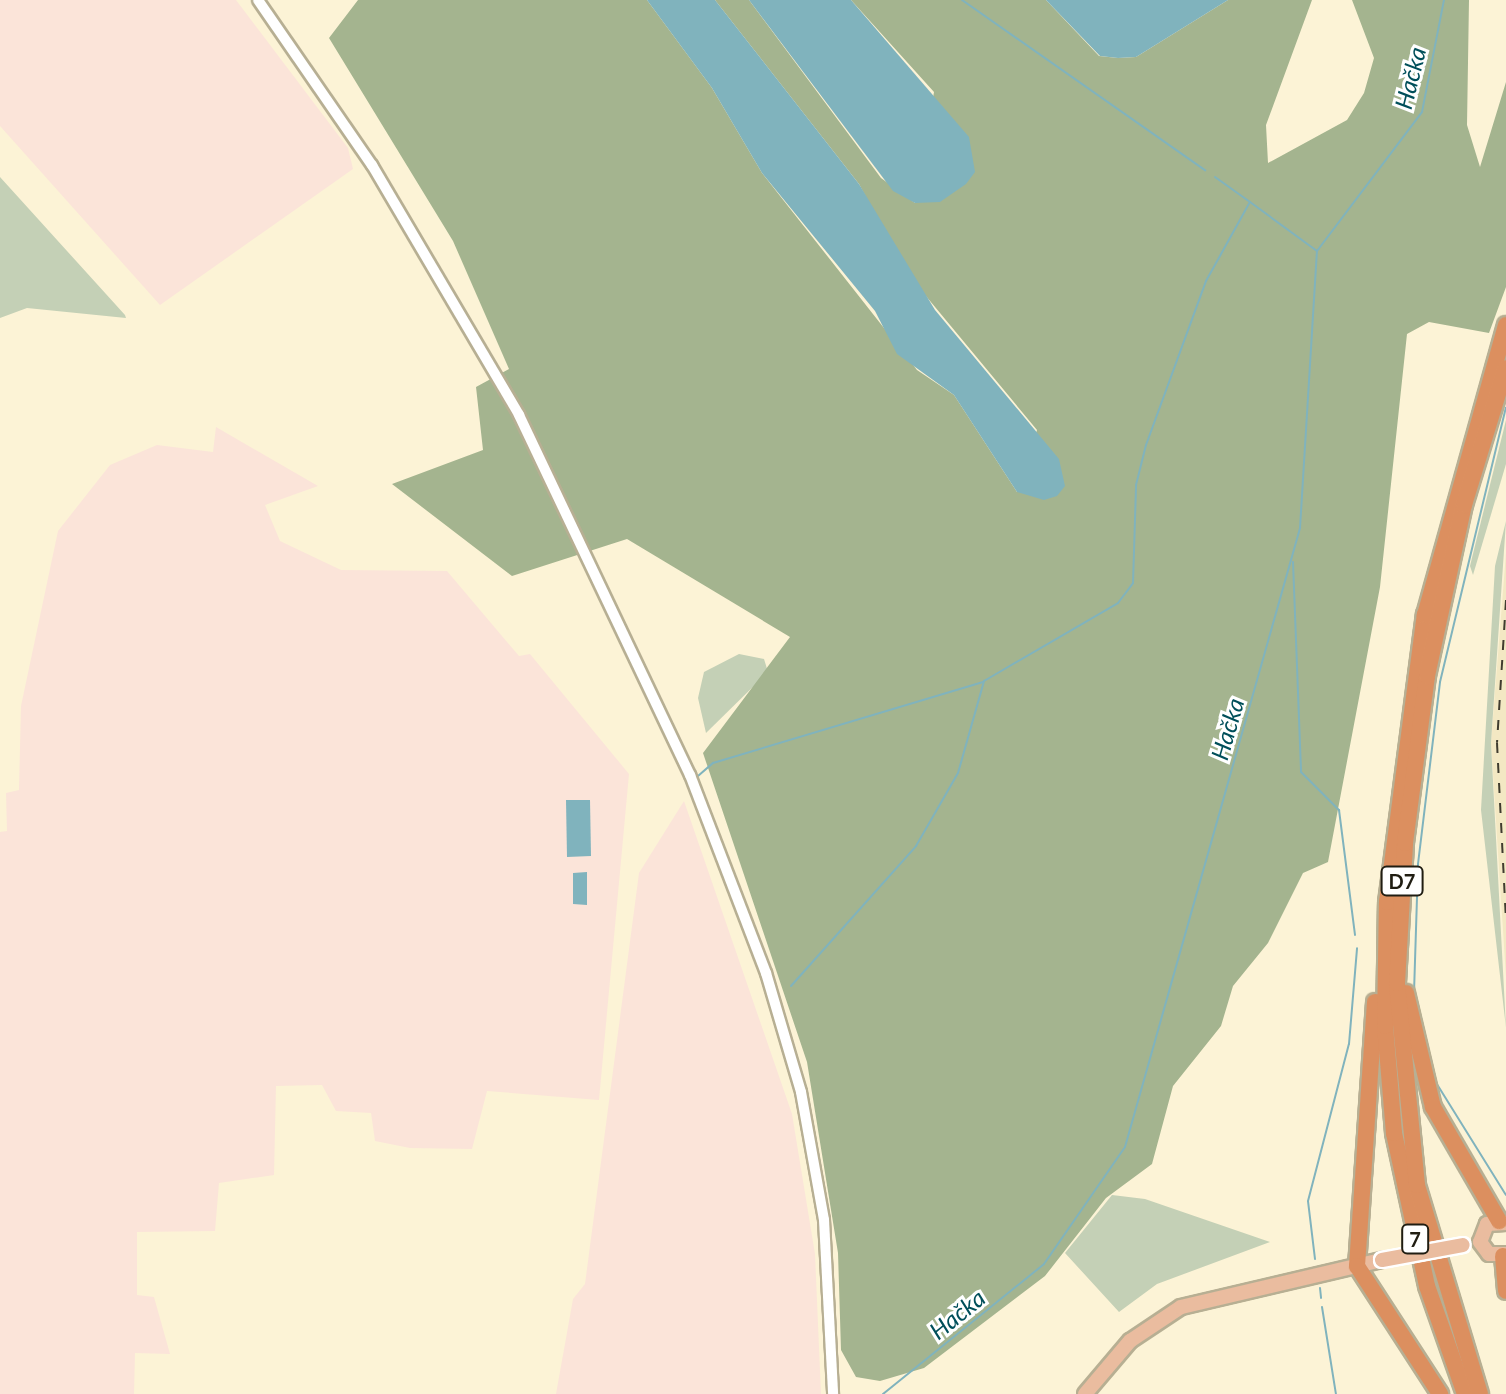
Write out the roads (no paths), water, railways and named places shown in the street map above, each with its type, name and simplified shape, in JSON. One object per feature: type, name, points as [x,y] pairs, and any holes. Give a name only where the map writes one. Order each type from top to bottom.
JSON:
[{"type":"highway","name":"D7","points":[[1388,1077],[1394,903],[1425,615],[1506,325]]},
{"type":"highway","name":"D7","points":[[1480,1394],[1440,1281],[1410,1144],[1398,1028],[1394,903],[1439,617],[1506,368]]},
{"type":"highway","points":[[1394,903],[1407,1000],[1423,1078],[1447,1135],[1503,1222]]},
{"type":"highway","points":[[1394,903],[1379,920],[1357,1266],[1440,1394]]},
{"type":"highway","name":"7","points":[[1388,1077],[1414,1237],[1465,1394]]},
{"type":"highway","points":[[1505,1255],[1506,1291]]},
{"type":"main road","points":[[1503,1222],[1482,1229],[1480,1242],[1489,1254],[1505,1255]]},
{"type":"main road","points":[[1085,1394],[1130,1341],[1181,1307],[1382,1260],[1480,1242]]},
{"type":"street","points":[[258,0],[372,165],[519,415],[690,775],[761,960],[801,1092],[824,1220],[833,1394]]},
{"type":"water","points":[[647,0],[715,0],[859,184],[935,310],[1059,459],[1065,486],[1057,496],[1044,500],[1017,492],[954,395],[897,354],[875,311],[762,173],[712,88]]},
{"type":"water","points":[[749,0],[851,0],[969,137],[975,172],[966,184],[940,202],[915,203],[893,191]]},
{"type":"water","points":[[1046,0],[1228,0],[1136,57],[1118,58],[1100,56]]},
{"type":"water","points":[[566,800],[590,800],[591,856],[567,857]]},
{"type":"water","points":[[587,872],[587,905],[573,904],[573,873]]},
{"type":"waterway","points":[[962,0],[1205,170]]},
{"type":"waterway","name":"Hačka","points":[[883,1394],[1044,1264],[1125,1147],[1300,528],[1317,251],[1422,112],[1444,0]]},
{"type":"waterway","points":[[1215,177],[1250,202]]},
{"type":"waterway","points":[[791,986],[916,846],[958,773],[984,681],[1118,603],[1133,583],[1136,485],[1146,445],[1206,281],[1250,202],[1317,251]]},
{"type":"waterway","points":[[1414,993],[1418,864],[1440,682],[1506,408]]},
{"type":"waterway","points":[[1293,562],[1301,772],[1339,810],[1355,935]]},
{"type":"waterway","points":[[698,776],[713,763],[983,682]]},
{"type":"waterway","points":[[1315,1259],[1308,1201],[1349,1044],[1357,948]]},
{"type":"waterway","points":[[1435,1081],[1506,1195]]},
{"type":"waterway","points":[[1320,1288],[1321,1298]]},
{"type":"waterway","points":[[1322,1307],[1336,1394]]},
{"type":"railway","points":[[1506,600],[1497,743],[1506,922]]}]
